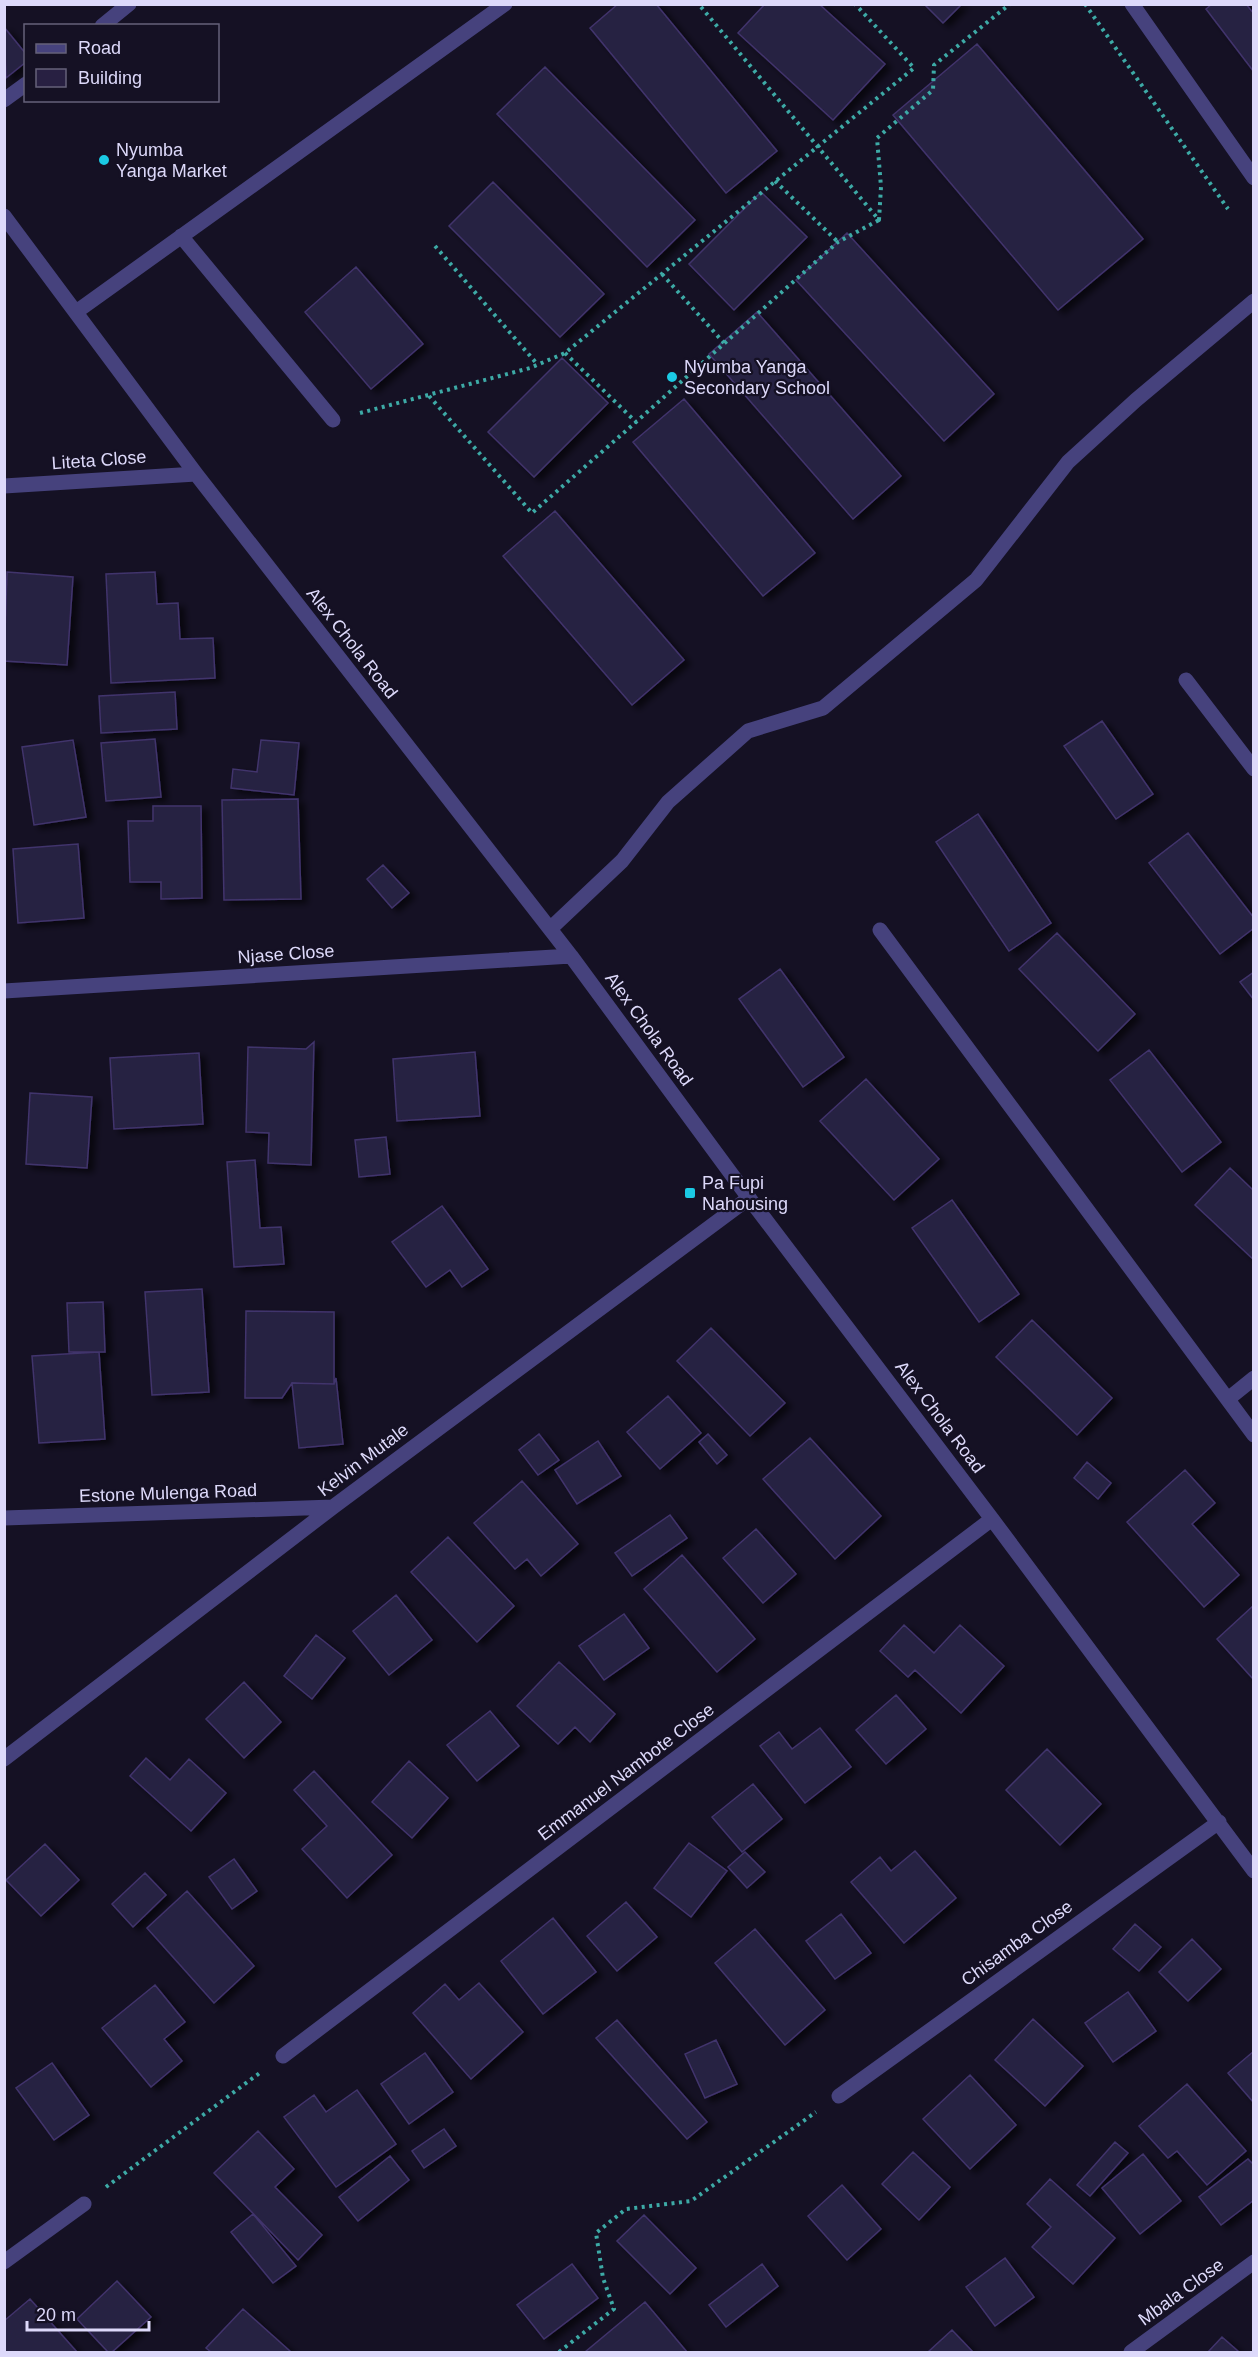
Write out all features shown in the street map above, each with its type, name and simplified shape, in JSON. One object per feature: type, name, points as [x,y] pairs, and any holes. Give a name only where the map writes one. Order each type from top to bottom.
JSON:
[{"type":"street","points":[[104,24],[129,4]]},
{"type":"street","points":[[76,312],[505,4]]},
{"type":"street","points":[[1132,4],[1254,178]]},
{"type":"street","points":[[4,100],[24,85]]},
{"type":"street","name":"Alex Chola Road","points":[[4,216],[196,474],[550,928],[749,1198],[1254,1871]]},
{"type":"street","points":[[181,236],[333,420]]},
{"type":"street","points":[[550,928],[622,861],[668,802],[748,731],[823,708],[976,580],[1068,462],[1136,400],[1254,301]]},
{"type":"street","name":"Liteta Close","points":[[4,486],[196,474]]},
{"type":"street","points":[[1186,680],[1254,769]]},
{"type":"street","points":[[880,930],[1254,1435]]},
{"type":"street","name":"Njase Close","points":[[4,991],[571,956]]},
{"type":"street","name":"Kelvin Mutale","points":[[4,1759],[333,1507],[749,1198]]},
{"type":"street","points":[[1228,1399],[1254,1378]]},
{"type":"street","name":"Estone Mulenga Road","points":[[4,1518],[333,1507]]},
{"type":"street","name":"Emmanuel Nambote Close","points":[[283,2056],[992,1519]]},
{"type":"street","name":"Chisamba Close","points":[[839,2096],[1219,1822]]},
{"type":"street","points":[[4,2262],[84,2204]]},
{"type":"street","name":"Mbala Close","points":[[1131,2352],[1254,2262]]},
{"type":"path","points":[[333,420],[538,365],[565,353],[914,68],[855,4]]},
{"type":"path","points":[[879,220],[881,186],[877,138],[933,90],[934,65],[1010,4]]},
{"type":"path","points":[[1085,4],[1228,209]]},
{"type":"path","points":[[701,7],[879,220]]},
{"type":"path","points":[[775,181],[838,242]]},
{"type":"path","points":[[429,396],[532,513],[838,242],[879,220]]},
{"type":"path","points":[[435,246],[538,365]]},
{"type":"path","points":[[662,274],[724,344]]},
{"type":"path","points":[[565,353],[636,422]]},
{"type":"path","points":[[84,2204],[283,2056]]},
{"type":"path","points":[[559,2352],[614,2308],[603,2278],[596,2233],[626,2209],[691,2201],[839,2096]]},
{"type":"building","points":[[618,4],[656,4],[777,151],[726,193],[590,28]]},
{"type":"building","points":[[765,4],[819,4],[885,64],[833,120],[738,33]]},
{"type":"building","points":[[924,4],[962,4],[943,23]]},
{"type":"building","points":[[1212,4],[1246,4],[1254,14],[1254,72],[1206,9]]},
{"type":"building","points":[[4,27],[24,52],[24,64],[6,78]]},
{"type":"building","points":[[977,44],[1143,239],[1058,310],[893,115]]},
{"type":"building","points":[[545,67],[695,220],[647,267],[497,114]]},
{"type":"building","points":[[493,182],[604,294],[560,337],[449,226]]},
{"type":"building","points":[[761,192],[807,237],[734,310],[689,264]]},
{"type":"building","points":[[847,233],[994,394],[944,441],[796,280]]},
{"type":"building","points":[[356,267],[423,344],[371,389],[305,312]]},
{"type":"building","points":[[757,312],[901,476],[853,519],[709,354]]},
{"type":"building","points":[[562,358],[608,403],[534,477],[488,432]]},
{"type":"building","points":[[684,399],[815,553],[763,596],[633,442]]},
{"type":"building","points":[[555,511],[684,660],[632,705],[503,556]]},
{"type":"building","points":[[7,572],[73,577],[67,665],[4,661]]},
{"type":"building","points":[[155,572],[157,604],[178,603],[180,639],[213,638],[215,678],[111,683],[106,574]]},
{"type":"building","points":[[175,692],[177,729],[101,733],[99,696]]},
{"type":"building","points":[[1102,721],[1153,794],[1116,819],[1064,746]]},
{"type":"building","points":[[155,739],[161,797],[106,801],[101,743]]},
{"type":"building","points":[[73,740],[86,817],[34,825],[22,747]]},
{"type":"building","points":[[261,740],[299,743],[294,795],[231,788],[233,769],[257,772]]},
{"type":"building","points":[[298,799],[301,899],[224,900],[222,800]]},
{"type":"building","points":[[153,806],[201,806],[202,898],[161,899],[161,882],[130,882],[128,821],[153,821]]},
{"type":"building","points":[[978,814],[1051,923],[1009,951],[936,842]]},
{"type":"building","points":[[1188,833],[1254,918],[1254,928],[1220,954],[1149,863]]},
{"type":"building","points":[[78,844],[84,918],[18,923],[13,849]]},
{"type":"building","points":[[383,865],[409,893],[392,908],[367,879]]},
{"type":"building","points":[[1057,933],[1135,1014],[1098,1051],[1019,969]]},
{"type":"building","points":[[780,969],[844,1057],[803,1087],[739,999]]},
{"type":"building","points":[[1254,972],[1254,1000],[1240,982]]},
{"type":"building","points":[[314,1042],[311,1165],[268,1163],[269,1133],[246,1132],[248,1047],[306,1049]]},
{"type":"building","points":[[1149,1050],[1221,1142],[1182,1172],[1110,1080]]},
{"type":"building","points":[[475,1052],[480,1116],[397,1121],[393,1059]]},
{"type":"building","points":[[199,1053],[203,1124],[114,1129],[110,1058]]},
{"type":"building","points":[[866,1079],[939,1159],[894,1200],[820,1121]]},
{"type":"building","points":[[30,1093],[92,1097],[87,1168],[26,1164]]},
{"type":"building","points":[[386,1137],[390,1174],[359,1177],[355,1140]]},
{"type":"building","points":[[255,1160],[260,1228],[281,1227],[284,1264],[234,1267],[227,1162]]},
{"type":"building","points":[[1230,1168],[1254,1191],[1254,1260],[1195,1205]]},
{"type":"building","points":[[952,1200],[1019,1294],[979,1322],[912,1228]]},
{"type":"building","points":[[442,1206],[488,1269],[462,1287],[450,1270],[426,1287],[392,1242]]},
{"type":"building","points":[[202,1289],[209,1392],[152,1395],[145,1292]]},
{"type":"building","points":[[103,1302],[105,1352],[69,1352],[67,1303]]},
{"type":"building","points":[[246,1311],[334,1312],[334,1384],[292,1383],[282,1398],[245,1398]]},
{"type":"building","points":[[1032,1320],[1112,1398],[1077,1435],[996,1357]]},
{"type":"building","points":[[711,1328],[785,1403],[750,1436],[677,1361]]},
{"type":"building","points":[[99,1352],[105,1439],[39,1443],[32,1356]]},
{"type":"building","points":[[336,1378],[343,1444],[299,1448],[292,1383],[334,1384]]},
{"type":"building","points":[[668,1396],[701,1433],[660,1469],[627,1432]]},
{"type":"building","points":[[539,1434],[559,1460],[538,1475],[519,1450]]},
{"type":"building","points":[[708,1434],[727,1455],[717,1464],[699,1442]]},
{"type":"building","points":[[810,1438],[881,1516],[835,1559],[763,1479]]},
{"type":"building","points":[[598,1441],[621,1476],[577,1504],[555,1470]]},
{"type":"building","points":[[1087,1462],[1111,1483],[1098,1499],[1074,1478]]},
{"type":"building","points":[[1185,1470],[1215,1503],[1192,1524],[1239,1575],[1204,1607],[1127,1522]]},
{"type":"building","points":[[522,1481],[578,1544],[541,1576],[527,1559],[515,1569],[474,1523]]},
{"type":"building","points":[[670,1515],[687,1538],[632,1576],[615,1553]]},
{"type":"building","points":[[756,1529],[796,1574],[763,1603],[723,1558]]},
{"type":"building","points":[[448,1537],[514,1606],[477,1642],[411,1572]]},
{"type":"building","points":[[682,1555],[755,1639],[717,1672],[644,1589]]},
{"type":"building","points":[[396,1595],[432,1640],[389,1675],[353,1631]]},
{"type":"building","points":[[1254,1606],[1254,1680],[1217,1639]]},
{"type":"building","points":[[624,1614],[649,1648],[604,1680],[579,1646]]},
{"type":"building","points":[[904,1625],[934,1653],[960,1625],[1004,1666],[961,1713],[915,1670],[908,1677],[880,1651]]},
{"type":"building","points":[[316,1635],[345,1658],[312,1699],[284,1676]]},
{"type":"building","points":[[559,1662],[615,1714],[590,1742],[575,1727],[558,1744],[517,1706]]},
{"type":"building","points":[[244,1682],[281,1722],[244,1758],[206,1719]]},
{"type":"building","points":[[896,1695],[926,1729],[886,1764],[856,1730]]},
{"type":"building","points":[[490,1711],[519,1746],[477,1781],[447,1745]]},
{"type":"building","points":[[820,1728],[851,1767],[805,1803],[760,1746],[779,1732],[792,1749]]},
{"type":"building","points":[[1047,1749],[1101,1804],[1060,1845],[1006,1790]]},
{"type":"building","points":[[146,1758],[170,1780],[189,1759],[226,1793],[191,1831],[130,1776]]},
{"type":"building","points":[[409,1761],[448,1798],[412,1838],[372,1802]]},
{"type":"building","points":[[314,1771],[392,1855],[347,1898],[302,1849],[327,1826],[294,1790]]},
{"type":"building","points":[[753,1784],[782,1819],[742,1852],[712,1817]]},
{"type":"building","points":[[689,1843],[727,1871],[691,1917],[654,1888]]},
{"type":"building","points":[[45,1844],[79,1880],[41,1916],[6,1880]]},
{"type":"building","points":[[915,1851],[956,1898],[904,1943],[851,1882],[880,1857],[891,1871]]},
{"type":"building","points":[[745,1852],[765,1872],[747,1888],[728,1867]]},
{"type":"building","points":[[234,1859],[257,1891],[232,1909],[209,1877]]},
{"type":"building","points":[[145,1873],[166,1895],[133,1927],[112,1904]]},
{"type":"building","points":[[187,1891],[254,1966],[214,2003],[147,1928]]},
{"type":"building","points":[[626,1902],[657,1937],[617,1971],[587,1936]]},
{"type":"building","points":[[841,1914],[871,1953],[835,1979],[806,1941]]},
{"type":"building","points":[[553,1918],[596,1972],[543,2014],[501,1961]]},
{"type":"building","points":[[1135,1924],[1161,1947],[1139,1971],[1113,1949]]},
{"type":"building","points":[[755,1929],[825,2010],[785,2045],[715,1963]]},
{"type":"building","points":[[1192,1939],[1221,1969],[1188,2001],[1159,1972]]},
{"type":"building","points":[[479,1983],[523,2032],[471,2079],[413,2013],[445,1984],[459,2000]]},
{"type":"building","points":[[155,1985],[185,2022],[164,2039],[182,2061],[151,2087],[102,2028]]},
{"type":"building","points":[[1128,1992],[1156,2031],[1113,2062],[1085,2023]]},
{"type":"building","points":[[1033,2019],[1083,2066],[1045,2106],[995,2060]]},
{"type":"building","points":[[617,2020],[707,2122],[687,2139],[596,2038]]},
{"type":"building","points":[[716,2040],[737,2084],[705,2098],[685,2054]]},
{"type":"building","points":[[1254,2051],[1254,2103],[1228,2073]]},
{"type":"building","points":[[425,2053],[453,2092],[409,2124],[381,2084]]},
{"type":"building","points":[[52,2063],[89,2115],[54,2140],[16,2088]]},
{"type":"building","points":[[970,2075],[1016,2125],[970,2169],[923,2119]]},
{"type":"building","points":[[1187,2084],[1246,2151],[1207,2185],[1177,2151],[1168,2158],[1139,2126]]},
{"type":"building","points":[[357,2090],[396,2144],[336,2187],[284,2117],[314,2095],[326,2112]]},
{"type":"building","points":[[444,2129],[456,2146],[424,2168],[412,2151]]},
{"type":"building","points":[[258,2131],[294,2169],[275,2187],[322,2235],[298,2260],[214,2173]]},
{"type":"building","points":[[1115,2142],[1128,2153],[1090,2196],[1077,2185]]},
{"type":"building","points":[[913,2152],[950,2187],[919,2220],[882,2184]]},
{"type":"building","points":[[1143,2154],[1181,2201],[1140,2234],[1102,2188]]},
{"type":"building","points":[[390,2156],[409,2180],[358,2221],[339,2197]]},
{"type":"building","points":[[1248,2159],[1254,2165],[1254,2200],[1221,2225],[1199,2197]]},
{"type":"building","points":[[1050,2179],[1115,2238],[1073,2284],[1032,2247],[1051,2227],[1027,2204]]},
{"type":"building","points":[[842,2185],[881,2229],[847,2260],[808,2216]]},
{"type":"building","points":[[253,2214],[296,2266],[273,2283],[231,2232]]},
{"type":"building","points":[[644,2215],[696,2268],[670,2294],[617,2241]]},
{"type":"building","points":[[1005,2258],[1034,2297],[995,2326],[966,2287]]},
{"type":"building","points":[[572,2264],[598,2298],[544,2339],[517,2305]]},
{"type":"building","points":[[762,2264],[778,2286],[726,2327],[709,2305]]},
{"type":"building","points":[[117,2281],[151,2317],[112,2352],[108,2352],[77,2319]]},
{"type":"building","points":[[30,2299],[77,2352],[4,2352],[4,2321]]},
{"type":"building","points":[[645,2302],[687,2352],[585,2352]]},
{"type":"building","points":[[243,2309],[291,2352],[211,2352],[206,2348]]},
{"type":"building","points":[[952,2330],[973,2352],[928,2352]]},
{"type":"building","points":[[1222,2337],[1239,2352],[1208,2352]]},
{"type":"place","name":"Nyumba Yanga Market","points":[[104,160]]},
{"type":"place","name":"Nyumba Yanga Secondary School","points":[[672,377]]},
{"type":"place","name":"Pa Fupi Nahousing","points":[[690,1193]]}]
